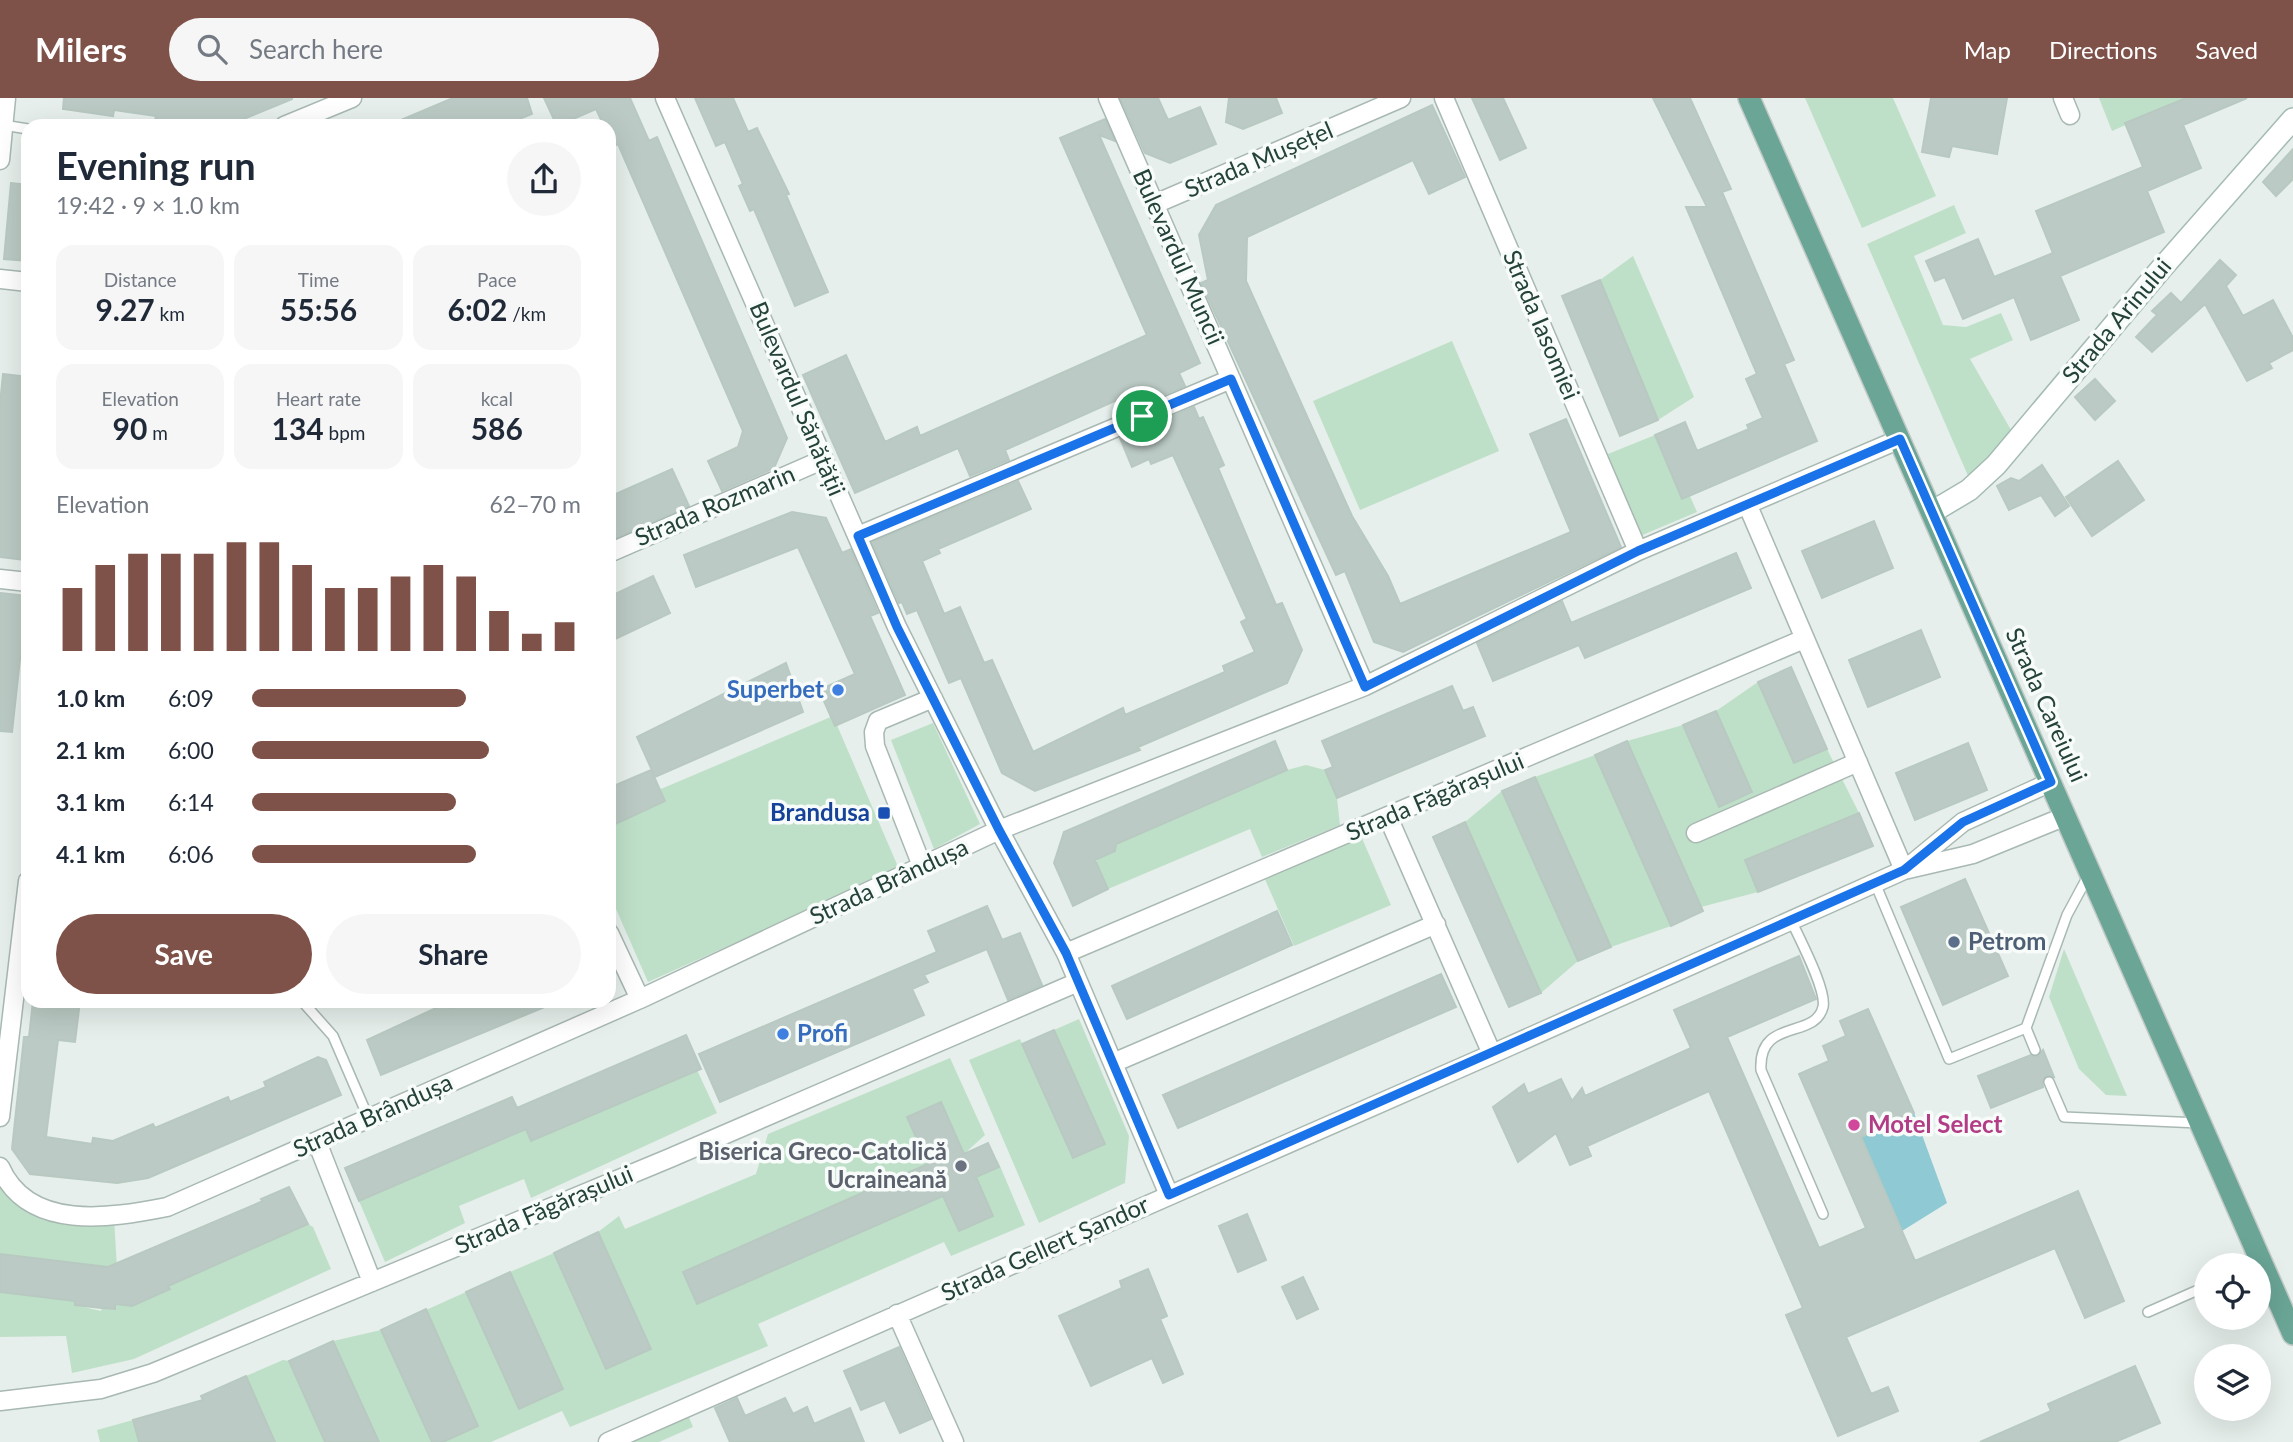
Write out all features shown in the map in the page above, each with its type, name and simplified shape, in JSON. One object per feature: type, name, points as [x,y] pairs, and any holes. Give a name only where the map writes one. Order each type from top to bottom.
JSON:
[{"type":"main road","name":"Strada Careiului","points":[[1749,98],[2090,871],[2199,1123],[2251,1253]]},
{"type":"main road","name":"Strada Careiului","points":[[2271,1293],[2293,1334]]},
{"type":"street","points":[[0,160],[6,98]]},
{"type":"street","points":[[301,119],[352,98]]},
{"type":"street","name":"Bulevardul Sănătății","points":[[665,98],[897,627],[999,830],[1066,953],[1169,1195]]},
{"type":"street","name":"Bulevardul Muncii","points":[[1108,98],[1365,687]]},
{"type":"street","name":"Strada Mușețel","points":[[1154,204],[1401,98]]},
{"type":"street","name":"Strada Iasomiei","points":[[1444,98],[1638,551]]},
{"type":"street","name":"Strada Arinului","points":[[1932,512],[1969,490],[1996,465],[2161,269],[2293,119]]},
{"type":"street","points":[[0,279],[21,281]]},
{"type":"street","points":[[858,536],[1231,379]]},
{"type":"street","name":"Strada Brândușa","points":[[0,1167],[6,1181],[27,1200],[60,1215],[114,1218],[167,1206],[640,999],[999,830],[1365,687],[1638,551],[1900,439]]},
{"type":"street","name":"Strada Rozmarin","points":[[616,550],[822,460]]},
{"type":"street","points":[[1748,506],[1904,870]]},
{"type":"street","points":[[0,579],[21,581]]},
{"type":"street","name":"Strada Făgărașului","points":[[1066,953],[1804,639]]},
{"type":"street","points":[[922,866],[875,746],[874,732],[878,721],[933,698]]},
{"type":"street","points":[[1696,833],[1858,762]]},
{"type":"street","name":"Strada Gellert Șandor","points":[[1904,870],[1963,822],[2051,782]]},
{"type":"street","name":"Strada Gellert Șandor","points":[[608,1442],[1904,870],[1973,854],[2066,816]]},
{"type":"street","points":[[1388,817],[1492,1054]]},
{"type":"street","points":[[1113,1063],[1436,924]]},
{"type":"street","points":[[0,1117],[8,974],[21,934]]},
{"type":"street","points":[[616,948],[640,999]]},
{"type":"street","name":"Strada Făgărașului","points":[[0,1401],[101,1389],[153,1373],[1078,982]]},
{"type":"street","points":[[317,1142],[372,1282]]},
{"type":"street","points":[[897,1314],[954,1442]]},
{"type":"lane","points":[[3,125],[21,128]]},
{"type":"lane","points":[[2035,1050],[2026,1028],[2067,915],[2090,871]]},
{"type":"lane","points":[[1875,883],[1949,1059],[2026,1028]]},
{"type":"lane","points":[[1791,920],[1823,994],[1823,1008],[1814,1019],[1765,1044],[1760,1055],[1761,1070],[1823,1214]]},
{"type":"lane","points":[[308,1008],[333,1036],[368,1118]]},
{"type":"lane","points":[[2049,1082],[2064,1117],[2199,1123]]},
{"type":"lane","points":[[2148,1312],[2194,1292]]},
{"type":"green space","points":[[1805,98],[1893,98],[1936,196],[1862,228]]},
{"type":"green space","points":[[2099,98],[2186,98],[2112,131]]},
{"type":"green space","points":[[1954,205],[1966,233],[1914,256],[1943,325],[1966,327],[2001,313],[2013,340],[1970,359],[2011,430],[1969,478],[1867,244]]},
{"type":"green space","points":[[1633,256],[1694,397],[1658,420],[1600,280]]},
{"type":"green space","points":[[1452,341],[1499,451],[1360,510],[1313,401]]},
{"type":"green space","points":[[1655,435],[1682,499],[1690,496],[1697,512],[1633,539],[1598,458]]},
{"type":"green space","points":[[1758,682],[1794,763],[1827,749],[1859,813],[1745,860],[1758,892],[1701,907],[1627,741],[1683,725],[1719,807],[1752,793],[1716,711]]},
{"type":"green space","points":[[833,716],[899,869],[648,982],[616,909],[616,808]]},
{"type":"green space","points":[[933,723],[980,824],[934,849],[891,740]]},
{"type":"green space","points":[[1595,755],[1671,926],[1611,947],[1535,777]]},
{"type":"green space","points":[[1306,765],[1325,770],[1337,798],[1340,825],[1262,857],[1250,829],[1108,889],[1096,863],[1098,859],[1115,851],[1116,844],[1287,770]]},
{"type":"green space","points":[[1502,791],[1578,961],[1541,993],[1465,822]]},
{"type":"green space","points":[[1361,836],[1391,905],[1294,946],[1264,877]]},
{"type":"green space","points":[[2064,949],[2127,1096],[2106,1095],[2079,1069],[2049,997]]},
{"type":"green space","points":[[1079,1019],[1129,1136],[1125,1183],[1039,1223],[969,1060],[1020,1039],[1073,1158],[1054,1030]]},
{"type":"green space","points":[[950,1058],[985,1135],[964,1154],[941,1102],[907,1117],[928,1164],[683,1272],[697,1304],[943,1196],[959,1231],[993,1216],[976,1177],[998,1167],[997,1159],[1025,1225],[951,1256],[944,1242],[758,1324],[768,1346],[570,1427],[562,1411],[491,1442],[443,1442],[478,1426],[426,1310],[466,1292],[519,1408],[563,1388],[510,1272],[554,1253],[607,1368],[650,1348],[598,1232],[619,1216],[625,1229],[756,1174],[768,1134]]},
{"type":"green space","points":[[697,1070],[717,1113],[531,1198],[524,1179],[459,1206],[465,1223],[385,1262],[359,1201],[526,1129],[532,1141]]},
{"type":"green space","points":[[0,1167],[27,1201],[114,1218],[117,1268],[0,1254]]},
{"type":"green space","points":[[308,1224],[313,1227],[331,1269],[134,1359],[72,1373],[66,1336],[0,1337],[0,1292],[75,1301],[75,1305],[101,1311],[102,1307],[115,1304],[133,1306],[169,1289],[168,1286]]},
{"type":"green space","points":[[381,1330],[432,1442],[379,1442],[333,1341]]},
{"type":"green space","points":[[283,1360],[289,1361],[325,1442],[275,1442],[246,1376]]},
{"type":"green space","points":[[685,1408],[693,1427],[659,1442],[608,1442]]},
{"type":"green space","points":[[133,1420],[139,1442],[100,1442],[97,1430]]},
{"type":"water","points":[[1914,1113],[1947,1203],[1902,1231],[1861,1137]]},
{"type":"building","points":[[64,98],[292,98],[244,119],[155,119],[156,116],[114,110],[113,116],[63,109]]},
{"type":"building","points":[[453,98],[527,98],[532,114],[520,119],[404,119]]},
{"type":"building","points":[[544,98],[630,98],[649,141],[657,137],[787,438],[774,468],[722,491],[708,461],[738,447],[743,431],[618,144],[616,145],[616,119],[601,119],[596,109],[573,119],[554,119]]},
{"type":"building","points":[[695,98],[733,98],[748,132],[757,128],[789,194],[786,195],[828,292],[795,306],[754,209],[750,211],[739,186],[743,184],[725,142],[716,146]]},
{"type":"building","points":[[1120,98],[1158,98],[1168,120],[1200,107],[1216,144],[1170,163],[1145,153]]},
{"type":"building","points":[[1229,98],[1276,98],[1282,113],[1243,129],[1226,122]]},
{"type":"building","points":[[1472,98],[1503,98],[1526,148],[1500,160]]},
{"type":"building","points":[[1653,98],[1690,98],[1731,189],[1722,192],[1794,360],[1784,364],[1817,441],[1682,499],[1655,435],[1685,422],[1697,451],[1749,429],[1747,425],[1763,418],[1746,379],[1757,374],[1686,207],[1707,207]]},
{"type":"building","points":[[1931,98],[2007,98],[1997,154],[1952,146],[1949,157],[1922,152]]},
{"type":"building","points":[[2186,98],[2247,98],[2183,125],[2201,168],[2147,191],[2164,232],[2060,276],[2079,320],[2031,340],[2014,297],[1963,319],[1945,277],[1935,281],[1926,261],[1978,239],[1994,277],[2053,253],[2036,211],[2143,167],[2125,123]]},
{"type":"building","points":[[1432,105],[1465,177],[1429,194],[1413,160],[1247,237],[1246,281],[1352,516],[1388,576],[1400,604],[1571,532],[1530,434],[1566,419],[1621,547],[1403,652],[1374,642],[1345,571],[1336,575],[1201,283],[1208,280],[1199,235],[1216,205]]},
{"type":"building","points":[[1105,119],[1115,141],[1099,135],[1200,363],[1179,373],[1185,386],[1125,411],[1119,399],[1005,450],[1009,460],[970,476],[958,448],[855,493],[803,375],[846,355],[885,442],[917,427],[920,436],[1147,335],[1060,138]]},
{"type":"building","points":[[2293,149],[2293,179],[2276,196],[2263,182]]},
{"type":"building","points":[[11,183],[21,184],[21,260],[4,259]]},
{"type":"building","points":[[2220,260],[2236,275],[2226,286],[2243,316],[2273,300],[2293,338],[2293,350],[2269,363],[2272,368],[2247,381],[2205,304],[2152,352],[2136,337],[2157,315],[2152,311],[2171,293],[2181,303]]},
{"type":"building","points":[[1600,280],[1658,420],[1620,436],[1562,296]]},
{"type":"building","points":[[3,374],[21,376],[21,560],[0,557],[0,404]]},
{"type":"building","points":[[2095,379],[2115,401],[2095,420],[2075,397]]},
{"type":"building","points":[[1194,407],[1199,419],[1203,417],[1224,465],[1218,468],[1276,605],[1282,603],[1302,650],[1287,683],[1138,747],[1140,750],[1035,791],[1002,773],[961,678],[949,683],[917,610],[907,614],[902,602],[899,603],[872,542],[1018,481],[1031,509],[938,549],[940,553],[922,561],[944,614],[960,607],[984,663],[992,660],[1033,752],[1123,708],[1125,715],[1225,672],[1223,666],[1255,652],[1241,622],[1247,619],[1173,455],[1151,464],[1149,459],[1132,467],[1120,438]]},
{"type":"building","points":[[2118,461],[2144,500],[2092,536],[2066,497]]},
{"type":"building","points":[[2042,465],[2069,506],[2055,516],[2041,495],[2009,510],[1997,486],[2011,478],[2019,481]]},
{"type":"building","points":[[672,469],[689,506],[616,538],[616,494]]},
{"type":"building","points":[[792,512],[826,518],[842,553],[851,549],[878,613],[870,616],[905,695],[835,726],[819,690],[855,674],[798,547],[696,587],[684,555]]},
{"type":"building","points":[[1874,521],[1893,568],[1822,598],[1802,551]]},
{"type":"building","points":[[1736,553],[1751,588],[1585,658],[1579,645],[1493,681],[1477,643],[1562,601],[1571,623]]},
{"type":"building","points":[[653,576],[670,613],[616,639],[616,594]]},
{"type":"building","points":[[0,593],[21,595],[21,650],[12,732],[0,731]]},
{"type":"building","points":[[1921,630],[1940,677],[1868,707],[1849,660]]},
{"type":"building","points":[[786,663],[803,712],[655,777],[637,737]]},
{"type":"building","points":[[1791,667],[1827,749],[1794,763],[1758,682]]},
{"type":"building","points":[[1452,686],[1463,711],[1473,707],[1485,736],[1337,798],[1325,770],[1333,767],[1322,741]]},
{"type":"building","points":[[1716,711],[1752,792],[1719,807],[1683,725]]},
{"type":"building","points":[[1275,741],[1287,770],[1116,844],[1115,851],[1095,860],[1108,889],[1073,906],[1054,863],[1064,832]]},
{"type":"building","points":[[1627,741],[1703,911],[1671,926],[1595,755]]},
{"type":"building","points":[[1968,743],[1987,790],[1915,820],[1896,773]]},
{"type":"building","points":[[651,770],[665,801],[616,824],[616,785]]},
{"type":"building","points":[[1535,777],[1611,947],[1578,961],[1502,791]]},
{"type":"building","points":[[1859,813],[1873,846],[1758,892],[1745,860]]},
{"type":"building","points":[[1465,822],[1541,993],[1509,1007],[1433,837]]},
{"type":"building","name":"Petrom","points":[[1965,879],[2008,976],[1943,1005],[1901,907]]},
{"type":"building","points":[[987,906],[1002,940],[1020,933],[1042,985],[1008,1000],[987,949],[924,975],[928,982],[912,989],[924,1015],[720,1102],[699,1054],[937,952],[928,931]]},
{"type":"building","points":[[1277,911],[1292,945],[1127,1019],[1112,986]]},
{"type":"building","points":[[1799,956],[1816,999],[1727,1037],[1819,1248],[1866,1228],[1799,1074],[1829,1061],[1823,1046],[1846,1036],[1840,1021],[1868,1009],[1914,1113],[1861,1137],[1915,1261],[2078,1191],[2124,1301],[2085,1318],[2055,1248],[1846,1337],[1871,1394],[1888,1387],[1898,1411],[1838,1436],[1786,1315],[1803,1308],[1709,1091],[1587,1146],[1591,1156],[1570,1165],[1556,1133],[1518,1162],[1493,1107],[1524,1084],[1528,1094],[1561,1079],[1572,1101],[1582,1088],[1585,1096],[1691,1048],[1674,1010]]},
{"type":"building","points":[[1441,974],[1456,1007],[1178,1128],[1163,1095]]},
{"type":"building","points":[[32,1008],[79,1008],[75,1042],[58,1040],[46,1137],[92,1144],[93,1138],[113,1141],[153,1124],[155,1128],[228,1097],[230,1102],[266,1087],[264,1082],[318,1057],[326,1060],[341,1095],[148,1178],[117,1183],[30,1174],[12,1149],[24,1037],[29,1037]]},
{"type":"building","points":[[436,1008],[542,1008],[381,1075],[367,1040]]},
{"type":"building","points":[[1054,1030],[1105,1144],[1073,1158],[1022,1044]]},
{"type":"building","points":[[686,1035],[701,1069],[531,1141],[526,1129],[359,1201],[345,1168],[512,1097],[517,1108]]},
{"type":"building","points":[[2043,1050],[2054,1077],[2046,1076],[2042,1081],[2043,1087],[1991,1108],[1978,1076],[2031,1055],[2038,1056]]},
{"type":"building","points":[[941,1102],[964,1154],[988,1143],[999,1167],[976,1177],[993,1216],[959,1231],[943,1196],[697,1304],[683,1272],[928,1164],[907,1117]]},
{"type":"building","points":[[289,1187],[308,1224],[168,1286],[170,1289],[132,1306],[115,1304],[115,1309],[102,1308],[75,1305],[75,1301],[0,1292],[0,1254],[108,1267],[263,1201],[261,1199]]},
{"type":"building","points":[[1247,1214],[1266,1260],[1238,1272],[1219,1226]]},
{"type":"building","points":[[598,1232],[651,1349],[606,1369],[554,1253]]},
{"type":"building","points":[[1148,1269],[1167,1316],[1160,1319],[1183,1374],[1163,1383],[1152,1358],[1091,1386],[1059,1316],[1122,1288],[1120,1281]]},
{"type":"building","points":[[510,1272],[563,1389],[519,1409],[466,1292]]},
{"type":"building","points":[[1303,1277],[1318,1309],[1297,1319],[1282,1287]]},
{"type":"building","points":[[426,1309],[478,1426],[443,1442],[432,1442],[381,1330]]},
{"type":"building","points":[[333,1341],[379,1442],[325,1442],[289,1361]]},
{"type":"building","points":[[899,1347],[931,1419],[900,1433],[885,1400],[861,1410],[844,1371]]},
{"type":"building","points":[[2135,1366],[2160,1423],[2115,1442],[1980,1442],[2051,1411],[2048,1404]]},
{"type":"building","points":[[246,1376],[275,1442],[139,1442],[133,1420],[203,1400],[201,1396]]},
{"type":"building","points":[[737,1398],[745,1416],[785,1398],[793,1414],[807,1407],[814,1424],[850,1408],[864,1442],[730,1442],[715,1408]]},
{"type":"place","name":"Superbet","points":[[838,690]]},
{"type":"place","name":"Brandusa","points":[[884,813]]},
{"type":"place","name":"Petrom","points":[[1954,942]]},
{"type":"place","name":"Profi","points":[[783,1034]]},
{"type":"place","name":"Motel Select","points":[[1854,1125]]},
{"type":"place","name":"Biserica Greco-Catolică Ucraineană","points":[[961,1166]]},
{"type":"route","points":[[1231,379],[1365,687],[1638,551],[1900,439],[2051,782],[1963,822],[1904,870],[1169,1195],[1066,953],[999,830],[897,627],[858,536],[1142,416],[1231,379]]}]
